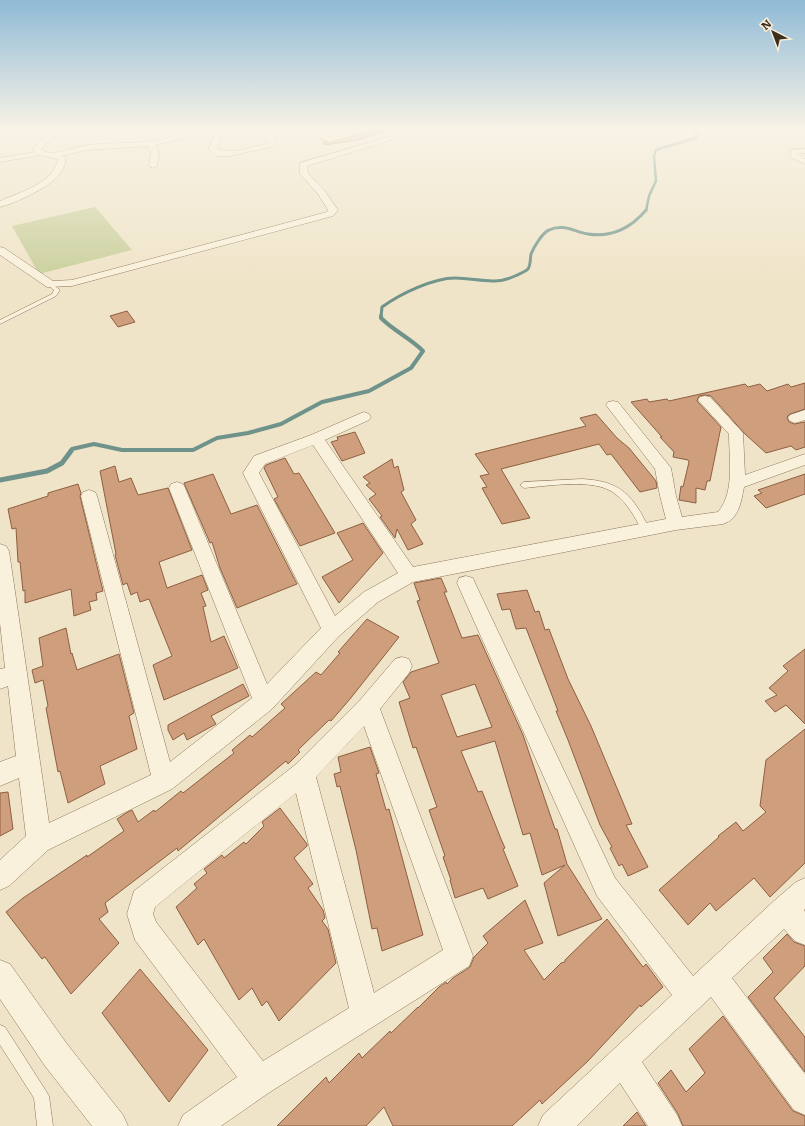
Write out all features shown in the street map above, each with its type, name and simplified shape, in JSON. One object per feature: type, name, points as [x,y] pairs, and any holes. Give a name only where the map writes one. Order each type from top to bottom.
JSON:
[{"type":"street","points":[[0,204],[50,180]]},
{"type":"street","points":[[0,250],[51,285],[72,283],[330,214],[333,210],[321,192],[309,180]]},
{"type":"street","points":[[13,209],[18,202],[14,197]]},
{"type":"street","points":[[0,877],[39,841],[164,781],[264,702],[332,630],[372,597],[409,575],[676,524],[723,518],[732,507],[737,484],[736,433],[706,400]]},
{"type":"street","points":[[613,405],[663,468],[668,496],[676,524]]},
{"type":"street","points":[[332,630],[252,473],[259,460],[364,418]]},
{"type":"street","points":[[316,438],[409,575]]},
{"type":"street","points":[[737,484],[805,459]]},
{"type":"street","points":[[177,488],[264,702]]},
{"type":"street","points":[[89,496],[164,781]]},
{"type":"street","points":[[0,551],[8,676],[28,762],[39,841]]},
{"type":"street","points":[[466,583],[606,887],[691,997]]},
{"type":"street","points":[[259,1081],[145,930],[140,914],[143,900],[303,772],[368,707],[402,666]]},
{"type":"street","points":[[194,1126],[259,1081],[459,956],[368,707]]},
{"type":"street","points":[[0,774],[28,762]]},
{"type":"street","points":[[303,772],[365,1015]]},
{"type":"street","points":[[554,1126],[795,900],[805,931]]},
{"type":"street","points":[[0,974],[56,1055],[112,1126]]},
{"type":"street","points":[[713,976],[805,1099]]},
{"type":"street","points":[[623,1060],[666,1126]]},
{"type":"lane","points":[[0,322],[54,295],[57,290],[51,285]]},
{"type":"lane","points":[[524,485],[592,483],[610,486],[623,495],[640,517],[646,530]]},
{"type":"lane","points":[[0,1032],[41,1096],[45,1126]]},
{"type":"green space","points":[[95,207],[132,250],[39,274],[12,226]]},
{"type":"building","points":[[127,311],[135,322],[118,327],[110,316]]},
{"type":"building","points":[[805,383],[805,409],[790,414],[787,417],[789,422],[794,424],[805,422],[805,447],[796,450],[791,446],[766,453],[745,434],[711,396],[699,396],[697,401],[721,427],[710,481],[707,481],[705,490],[696,488],[696,503],[679,500],[681,486],[683,487],[689,462],[688,460],[673,457],[674,452],[631,402],[647,399],[649,402],[667,399],[669,401],[745,384],[748,387],[760,384],[767,391],[788,384],[791,387]]},
{"type":"building","points":[[596,414],[617,438],[629,448],[656,481],[657,488],[640,492],[611,454],[607,455],[599,444],[501,469],[530,518],[502,524],[482,488],[487,487],[480,476],[489,474],[475,454],[586,426],[580,418]]},
{"type":"building","points":[[355,432],[365,453],[342,461],[331,442],[338,440],[337,437]]},
{"type":"building","points":[[285,458],[294,474],[299,473],[335,533],[300,546],[274,499],[278,497],[264,468],[266,465]]},
{"type":"building","points":[[392,459],[394,468],[398,466],[404,490],[401,492],[416,520],[411,524],[423,544],[408,550],[397,529],[395,538],[380,517],[382,516],[369,499],[376,494],[366,485],[370,483],[363,477]]},
{"type":"building","points":[[115,466],[119,482],[131,478],[138,495],[168,488],[192,550],[159,562],[167,588],[202,575],[208,590],[201,593],[206,606],[203,607],[211,642],[224,636],[238,668],[164,700],[153,665],[172,656],[149,599],[140,602],[137,592],[131,595],[127,583],[123,585],[115,555],[100,471]]},
{"type":"building","points":[[213,474],[231,514],[257,505],[297,584],[237,608],[220,568],[212,542],[210,543],[184,483]]},
{"type":"building","points":[[805,474],[805,494],[766,508],[754,496],[762,493],[758,490]]},
{"type":"building","points":[[78,484],[103,591],[96,593],[97,600],[89,602],[91,610],[74,616],[71,589],[25,603],[25,590],[23,591],[20,562],[18,562],[16,528],[12,529],[8,509],[48,496],[48,493]]},
{"type":"building","points":[[363,523],[383,553],[339,603],[322,577],[353,560],[337,533]]},
{"type":"building","points":[[441,578],[447,592],[444,592],[462,638],[478,635],[523,735],[555,829],[557,829],[567,864],[602,919],[558,936],[544,883],[565,865],[542,875],[530,833],[523,835],[495,741],[461,751],[478,792],[482,791],[505,848],[503,849],[518,886],[488,899],[483,888],[455,898],[451,880],[443,857],[445,856],[429,810],[437,807],[416,747],[413,748],[399,702],[410,698],[403,682],[411,672],[439,663],[417,601],[420,600],[414,583]],"holes":[[[475,684],[492,727],[457,737],[441,695]]]},
{"type":"building","points":[[527,590],[535,612],[539,611],[545,630],[549,629],[568,679],[591,726],[632,824],[626,825],[648,867],[628,876],[622,864],[619,866],[610,848],[612,847],[600,825],[526,628],[516,629],[510,609],[502,610],[497,594]]},
{"type":"building","points":[[367,619],[399,637],[331,721],[329,720],[298,750],[300,752],[288,764],[286,761],[178,851],[177,848],[105,903],[108,912],[99,919],[119,943],[71,994],[45,957],[42,959],[6,912],[23,898],[87,855],[87,857],[124,831],[117,819],[132,810],[138,822],[154,810],[155,812],[181,791],[183,793],[234,753],[232,750],[250,735],[252,737],[285,708],[281,704],[316,672],[321,675],[340,653],[338,652]]},
{"type":"building","points":[[66,628],[71,654],[72,653],[77,670],[119,654],[134,713],[129,716],[137,749],[100,766],[105,784],[68,803],[60,771],[58,772],[46,708],[48,706],[43,680],[35,683],[32,670],[43,666],[39,638]]},
{"type":"building","points":[[805,649],[805,724],[786,705],[775,712],[765,701],[777,695],[769,688],[788,671],[783,666]]},
{"type":"building","points":[[243,684],[249,696],[211,716],[216,724],[187,740],[184,733],[173,740],[168,730],[168,725]]},
{"type":"building","points":[[805,729],[805,863],[770,897],[754,878],[716,911],[710,903],[688,925],[659,890],[719,837],[718,836],[736,822],[743,831],[766,812],[760,806],[766,760]]},
{"type":"building","points":[[370,747],[379,773],[376,774],[386,810],[389,809],[423,935],[382,951],[377,928],[372,929],[356,850],[340,786],[337,787],[334,774],[341,772],[338,757]]},
{"type":"building","points":[[8,792],[13,829],[0,836],[0,793]]},
{"type":"building","points":[[280,808],[307,844],[307,846],[294,858],[313,884],[308,888],[323,910],[325,918],[322,921],[328,929],[336,963],[279,1021],[267,1001],[262,1006],[252,988],[239,1000],[204,939],[198,945],[176,907],[197,888],[194,884],[207,873],[204,869],[222,855],[224,858],[244,842],[246,844],[264,826],[262,822]]},
{"type":"building","points":[[525,900],[543,943],[524,950],[544,980],[561,963],[565,962],[565,960],[607,919],[643,967],[646,964],[663,987],[641,1007],[640,1005],[588,1061],[542,1104],[540,1100],[512,1126],[393,1126],[384,1107],[366,1126],[277,1126],[326,1077],[329,1083],[359,1053],[362,1058],[390,1031],[391,1033],[439,987],[446,982],[447,984],[453,978],[470,967],[474,957],[488,943],[483,936]]},
{"type":"building","points":[[787,934],[794,942],[805,946],[805,966],[774,998],[805,1037],[805,1072],[748,997],[773,972],[763,958]]},
{"type":"building","points":[[140,969],[208,1050],[169,1102],[102,1013]]},
{"type":"building","points":[[723,1016],[793,1111],[805,1116],[805,1126],[683,1126],[678,1114],[658,1083],[671,1070],[686,1092],[705,1073],[689,1049]]},
{"type":"building","points":[[637,1112],[646,1126],[623,1126]]},
{"type":"waterway","points":[[646,211],[649,196],[656,180]]},
{"type":"waterway","points":[[381,317],[382,307],[407,292],[427,284],[455,278],[500,281],[524,272],[529,267],[531,254],[536,244],[549,230],[559,227],[588,234],[597,235],[613,233],[628,226],[646,210]]},
{"type":"waterway","points":[[70,452],[72,449],[94,444],[122,450],[193,450],[217,438],[248,433],[281,424],[322,402],[369,391],[411,368],[423,351],[386,323],[381,317]]},
{"type":"waterway","points":[[0,480],[47,471],[62,463],[71,451]]}]
